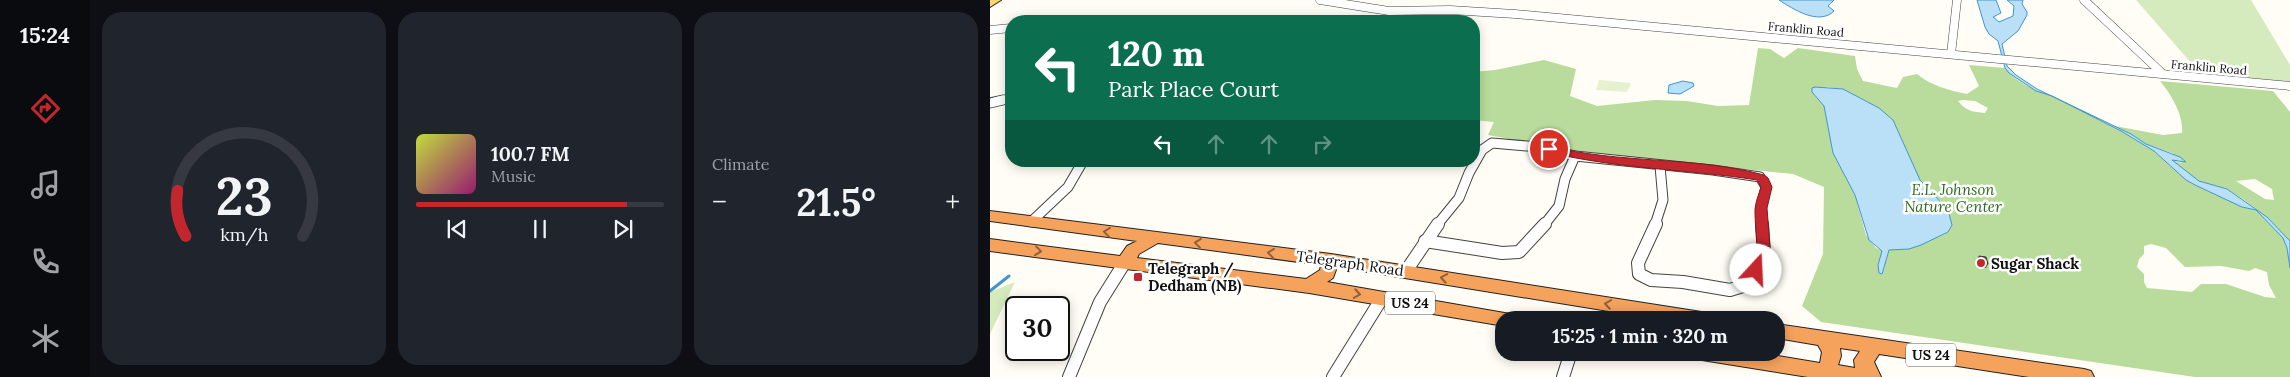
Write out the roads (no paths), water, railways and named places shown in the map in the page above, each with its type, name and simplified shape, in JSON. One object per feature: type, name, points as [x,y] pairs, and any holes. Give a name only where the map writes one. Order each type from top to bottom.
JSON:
[{"type":"highway","name":"Telegraph Road","points":[[990,216],[1331,260],[1653,311]]},
{"type":"highway","points":[[1125,262],[1133,250],[1155,238]]},
{"type":"highway","name":"Telegraph Road","points":[[990,245],[1309,286],[1495,317]]},
{"type":"highway","points":[[1309,286],[1328,274],[1331,260]]},
{"type":"highway","name":"US 24","points":[[1785,332],[2084,377]]},
{"type":"highway","points":[[1824,339],[1833,352],[1833,358],[1824,372]]},
{"type":"highway","points":[[1871,377],[1865,369],[1864,360],[1874,347]]},
{"type":"highway","points":[[1757,361],[1859,377]]},
{"type":"main road","points":[[990,4],[997,0]]},
{"type":"street","name":"Franklin Road","points":[[1320,0],[1382,10],[1456,10],[1507,13],[2290,86]]},
{"type":"street","points":[[1951,54],[1957,0]]},
{"type":"street","points":[[2084,0],[2163,74]]},
{"type":"street","points":[[990,30],[1005,29]]},
{"type":"street","points":[[991,103],[1005,100]]},
{"type":"street","points":[[991,103],[1005,104]]},
{"type":"street","points":[[1480,153],[1488,145],[1498,142],[1539,147],[1575,156],[1749,174],[1764,180],[1766,187],[1761,208],[1764,253],[1759,264],[1743,286],[1730,290],[1683,282],[1651,280],[1639,274],[1638,262],[1655,230],[1662,206],[1664,192],[1660,166]]},
{"type":"street","points":[[1425,241],[1502,253],[1519,252],[1540,231],[1559,206],[1565,179],[1575,156]]},
{"type":"street","points":[[1031,222],[1068,187],[1080,167]]},
{"type":"street","points":[[1406,271],[1425,241],[1460,198],[1472,167]]},
{"type":"street","points":[[1069,377],[1106,289],[1125,262]]},
{"type":"street","points":[[1333,377],[1382,298]]},
{"type":"street","points":[[1563,377],[1568,361]]},
{"type":"water","points":[[1779,0],[1834,0],[1828,6],[1834,11],[1821,17],[1806,15]]},
{"type":"water","points":[[1977,0],[1996,0],[2001,13],[1993,17],[1999,22],[2013,16],[2014,6],[2007,0],[2023,0],[2022,4],[2027,15],[2018,31],[2002,44],[2007,66],[2016,75],[2051,96],[2036,91],[2009,73],[2005,68],[1998,41],[1989,34],[1985,27]]},
{"type":"water","points":[[1683,81],[1693,83],[1694,86],[1680,94],[1668,93],[1669,85]]},
{"type":"water","points":[[1812,88],[1843,89],[1879,108],[1893,120],[1920,180],[1948,210],[1952,225],[1948,232],[1909,249],[1889,250],[1882,274],[1879,273],[1878,265],[1882,251],[1869,240],[1855,195],[1833,153],[1824,106],[1812,92]]},
{"type":"water","points":[[2058,99],[2131,134],[2146,144],[2180,157],[2186,162],[2172,160],[2199,181],[2227,189],[2267,217],[2290,241],[2290,268],[2287,248],[2283,238],[2256,210],[2242,207],[2186,180],[2154,151],[2121,131]]},
{"type":"waterway","points":[[990,291],[1009,276]]},
{"type":"place","name":"Sugar Shack","points":[[1981,263]]},
{"type":"place","name":"Telegraph / Dedham (NB)","points":[[1138,277]]},
{"type":"park label","name":"E.L. Johnson Nature Center","points":[[1953,198]]}]
